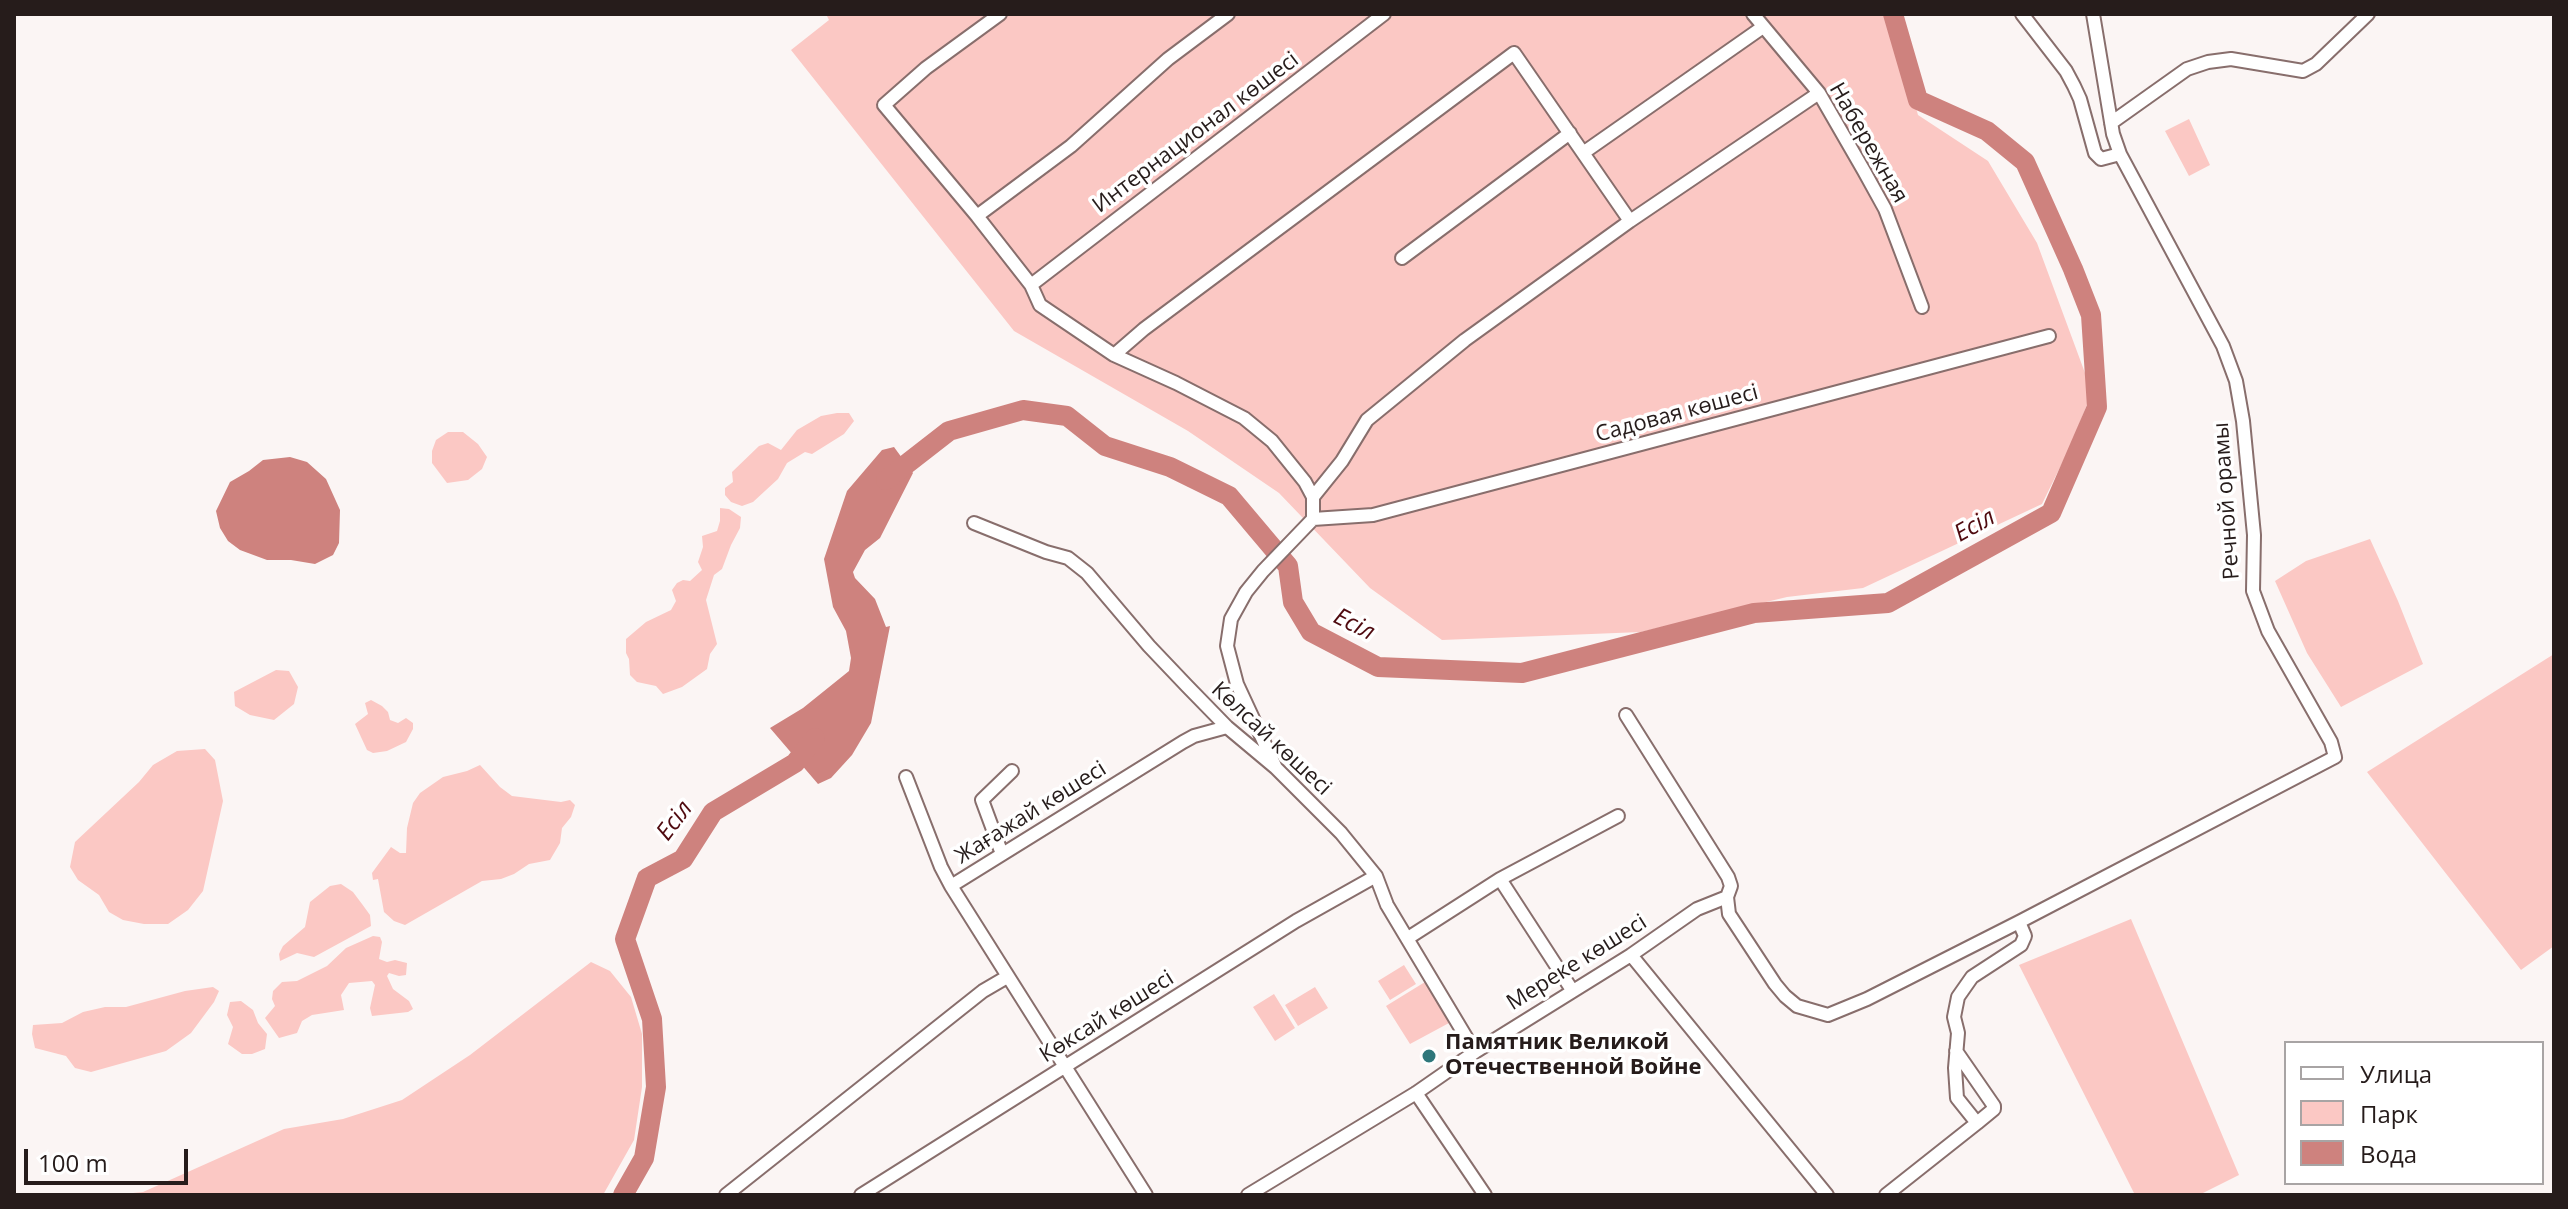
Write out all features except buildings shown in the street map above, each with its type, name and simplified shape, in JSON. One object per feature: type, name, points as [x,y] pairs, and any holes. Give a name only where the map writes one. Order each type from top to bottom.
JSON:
[{"type":"street","points":[[1000,14],[926,68],[884,105],[1031,285],[1040,305],[1114,355],[1244,418],[1272,441],[1305,482],[1313,497],[1313,519],[1246,592],[1231,619],[1227,646],[1237,684],[1276,768]]},
{"type":"street","points":[[977,216],[1071,146],[1168,59],[1228,14]]},
{"type":"street","name":"Интернационал көшесі","points":[[1031,285],[1384,14]]},
{"type":"street","name":"Набережная","points":[[1753,14],[1819,93],[1885,209],[1922,307]]},
{"type":"street","points":[[2022,14],[2070,78],[2080,99],[2095,153],[2101,159],[2120,154]]},
{"type":"street","name":"Речной орамы","points":[[1626,715],[1728,877],[1731,886],[1727,897],[1729,914],[1775,984],[1797,1006],[1828,1015],[1867,999],[2019,922],[2335,757],[2331,742],[2268,631],[2253,591],[2254,535],[2236,381],[2223,346],[2120,154],[2111,123],[2093,14]]},
{"type":"street","points":[[2111,123],[2187,69],[2208,62],[2231,59],[2303,71],[2316,64],[2368,14]]},
{"type":"street","points":[[1583,153],[1763,27]]},
{"type":"street","points":[[1114,355],[1144,329],[1514,53],[1630,221]]},
{"type":"street","points":[[1313,497],[1342,461],[1367,420],[1465,340],[1630,221],[1819,93]]},
{"type":"street","points":[[1402,258],[1570,133]]},
{"type":"street","name":"Садовая көшесі","points":[[1313,519],[1373,515],[2049,336]]},
{"type":"street","name":"Көлсай көшесі","points":[[974,523],[1068,558],[1087,573],[1149,646],[1227,727],[1276,768],[1341,833],[1376,876],[1387,905],[1475,1052]]},
{"type":"street","name":"Жағажай көшесі","points":[[1146,1195],[951,886],[1183,742],[1227,727]]},
{"type":"street","points":[[1002,854],[982,800],[1012,771]]},
{"type":"street","points":[[906,777],[951,886]]},
{"type":"street","points":[[1408,938],[1500,879],[1618,816]]},
{"type":"street","name":"Көксай көшесі","points":[[861,1195],[1296,921],[1376,876]]},
{"type":"street","points":[[1500,879],[1572,990]]},
{"type":"street","name":"Мереке көшесі","points":[[1248,1195],[1416,1093],[1697,909],[1727,897]]},
{"type":"street","points":[[1977,1123],[1957,1098],[1955,1068],[1958,1033],[1954,1017],[1958,997],[1972,977],[2021,945],[2025,936],[2019,922]]},
{"type":"street","points":[[1631,955],[1827,1195]]},
{"type":"street","points":[[726,1195],[983,991],[1007,977]]},
{"type":"street","points":[[1886,1195],[1994,1109],[1956,1051]]},
{"type":"street","points":[[1416,1093],[1485,1195]]},
{"type":"green space","points":[[826,14],[1890,14],[1918,115],[1988,161],[2037,243],[2092,392],[2042,504],[1863,588],[1787,597],[1641,632],[1442,640],[1370,588],[1279,493],[1188,431],[1014,331],[791,50],[829,20]]},
{"type":"green space","points":[[2189,119],[2210,165],[2189,176],[2165,131]]},
{"type":"green space","points":[[849,413],[854,421],[844,434],[812,454],[805,452],[787,463],[778,479],[753,502],[742,506],[731,502],[725,495],[725,488],[733,482],[732,472],[759,446],[768,443],[781,450],[797,430],[821,416]]},
{"type":"green space","points":[[448,432],[463,432],[478,444],[487,457],[482,469],[468,480],[447,483],[432,463],[436,440]]},
{"type":"green space","points":[[720,508],[729,509],[741,517],[740,528],[722,569],[714,575],[706,600],[717,644],[710,654],[707,669],[682,687],[663,694],[656,686],[637,682],[630,675],[626,639],[646,622],[671,610],[676,601],[672,590],[677,583],[690,581],[702,570],[698,562],[703,547],[702,536],[717,531]]},
{"type":"green space","points":[[2370,539],[2423,664],[2341,707],[2307,653],[2275,581],[2306,561]]},
{"type":"green space","points":[[2554,654],[2554,946],[2521,970],[2367,772]]},
{"type":"green space","points":[[276,670],[289,671],[298,687],[294,704],[274,720],[250,715],[235,706],[234,692]]},
{"type":"green space","points":[[371,700],[388,712],[390,720],[398,723],[406,718],[413,723],[406,742],[387,751],[373,753],[367,750],[355,724],[368,714],[365,703]]},
{"type":"green space","points":[[205,749],[215,760],[223,801],[203,891],[188,910],[168,924],[123,920],[109,912],[99,895],[78,880],[70,867],[75,842],[153,765],[177,751]]},
{"type":"green space","points":[[480,765],[512,796],[561,802],[570,800],[575,805],[571,817],[562,828],[560,843],[550,860],[529,864],[501,879],[482,881],[405,925],[394,921],[384,912],[378,879],[373,880],[372,873],[391,847],[406,853],[407,828],[413,803],[420,793],[443,777]]},
{"type":"green space","points":[[341,884],[353,892],[370,915],[371,926],[314,957],[297,953],[280,961],[283,946],[305,927],[310,902],[330,886]]},
{"type":"green space","points":[[2131,919],[2239,1175],[2199,1195],[2135,1195],[2019,965]]},
{"type":"green space","points":[[373,936],[380,937],[382,942],[379,959],[407,963],[406,975],[389,973],[387,976],[393,989],[409,1001],[413,1009],[372,1016],[370,1008],[375,985],[372,981],[349,983],[341,995],[344,1010],[312,1015],[302,1021],[297,1033],[279,1038],[265,1018],[275,1006],[273,991],[282,982],[297,981],[327,966],[346,948]]},
{"type":"green space","points":[[591,962],[610,971],[631,997],[642,1034],[642,1087],[634,1140],[603,1195],[113,1195],[143,1192],[284,1129],[343,1119],[402,1100],[470,1055]]},
{"type":"green space","points":[[1404,965],[1416,984],[1390,1000],[1378,981]]},
{"type":"green space","points":[[1425,982],[1449,1023],[1410,1044],[1386,1006]]},
{"type":"green space","points":[[213,987],[219,991],[214,1002],[191,1033],[166,1051],[91,1072],[75,1068],[66,1056],[35,1048],[33,1025],[62,1023],[83,1012],[105,1007],[126,1007]]},
{"type":"green space","points":[[1315,987],[1328,1008],[1298,1026],[1285,1005]]},
{"type":"green space","points":[[1274,994],[1295,1028],[1275,1041],[1253,1007]]},
{"type":"green space","points":[[241,1001],[253,1010],[267,1034],[265,1049],[252,1054],[242,1054],[228,1044],[233,1027],[227,1015],[230,1002]]},
{"type":"water","points":[[894,447],[913,473],[880,538],[865,550],[853,572],[875,599],[886,627],[890,626],[871,723],[852,755],[831,778],[818,784],[770,728],[803,708],[849,671],[851,658],[846,631],[833,607],[824,559],[847,491],[882,450]]},
{"type":"water","points":[[290,457],[307,462],[326,479],[340,510],[339,543],[333,555],[315,564],[267,560],[240,550],[228,541],[220,528],[216,511],[230,482],[263,460]]},
{"type":"waterway","name":"Есіл","points":[[886,480],[949,431],[1023,410],[1067,416],[1105,446],[1170,467],[1229,496],[1288,566],[1293,602],[1311,632],[1378,667],[1522,673],[1754,613],[1888,603],[2051,513],[2097,407],[2091,315],[2025,162],[1987,131],[1918,100],[1893,14]]},
{"type":"waterway","name":"Есіл","points":[[623,1195],[644,1158],[656,1087],[652,1019],[625,939],[647,878],[683,859],[713,812],[795,763],[815,738]]},
{"type":"place","name":"Памятник Великой Отечественной Войне","points":[[1429,1056]]}]
